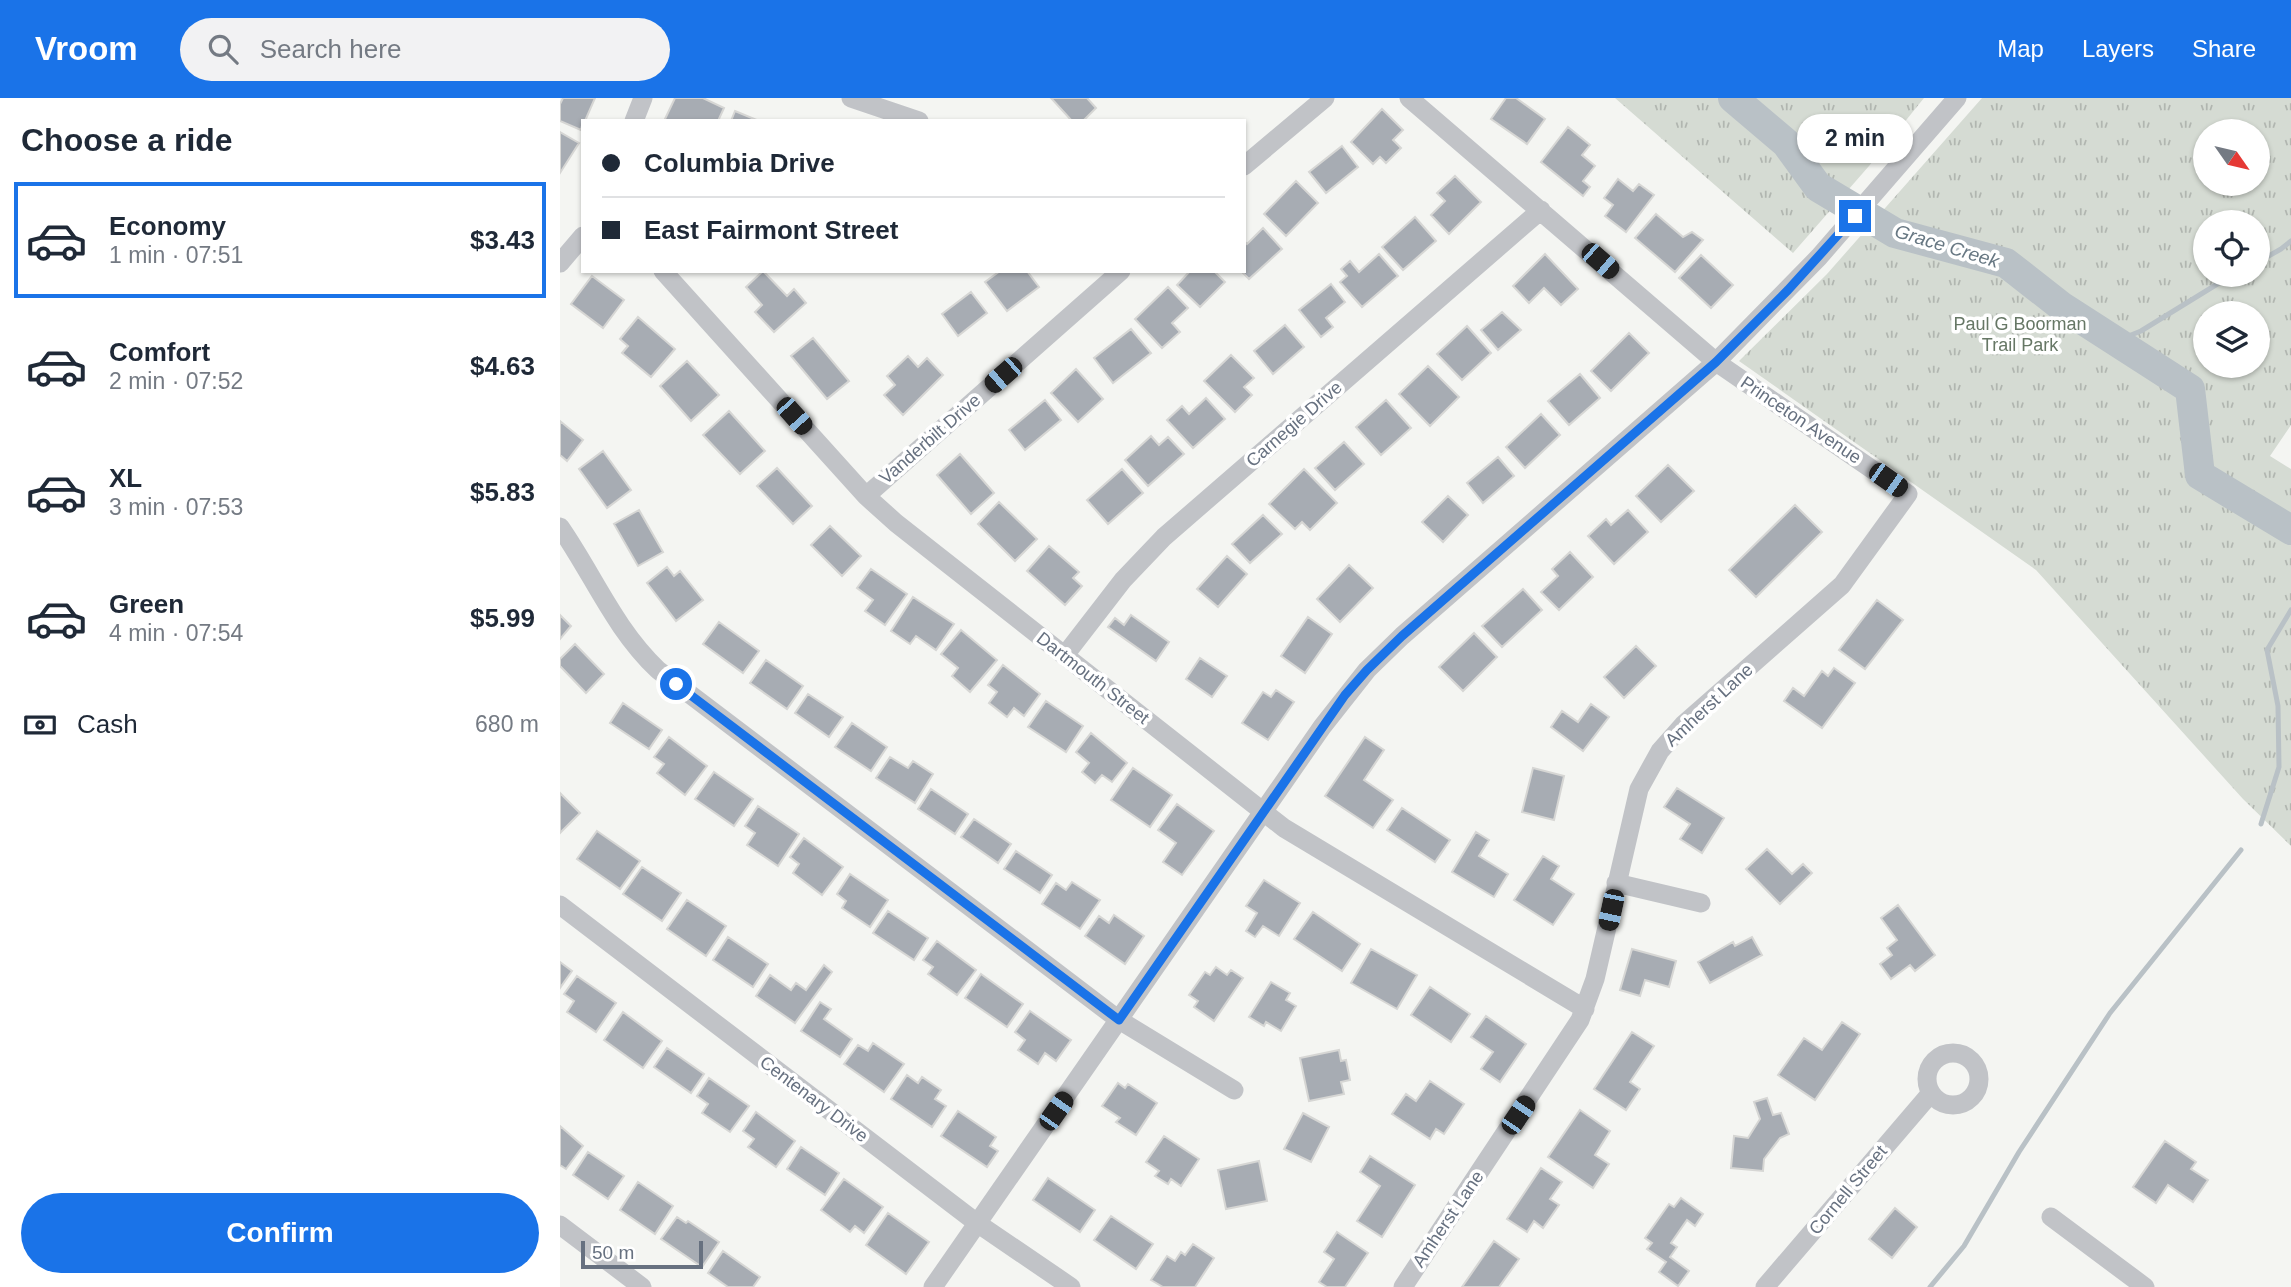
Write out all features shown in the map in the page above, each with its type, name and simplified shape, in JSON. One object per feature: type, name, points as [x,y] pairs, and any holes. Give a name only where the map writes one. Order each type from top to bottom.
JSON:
[{"type":"street","points":[[635,119],[643,98]]},
{"type":"street","points":[[851,98],[913,119]]},
{"type":"street","points":[[1246,164],[1325,98]]},
{"type":"street","name":"Princeton Avenue","points":[[1409,98],[1716,362],[1908,494]]},
{"type":"street","points":[[933,1287],[1345,695],[1377,659],[1716,362],[1819,257],[1957,98]]},
{"type":"street","name":"Carnegie Drive","points":[[1065,655],[1123,580],[1164,537],[1541,210]]},
{"type":"street","points":[[560,263],[581,238]]},
{"type":"street","name":"Dartmouth Street","points":[[665,273],[866,496],[1292,834],[1585,1009]]},
{"type":"street","name":"Vanderbilt Drive","points":[[866,496],[1119,273]]},
{"type":"street","name":"Amherst Lane","points":[[1403,1287],[1562,1050],[1585,1009],[1595,979],[1639,789],[1660,751],[1691,717],[1842,585],[1908,494]]},
{"type":"street","points":[[560,527],[619,625],[636,648],[658,670],[1119,1020],[1234,1090]]},
{"type":"street","points":[[1616,883],[1702,903]]},
{"type":"street","name":"Centenary Drive","points":[[560,905],[978,1223],[1071,1287]]},
{"type":"street","name":"Cornell Street","points":[[1765,1287],[1931,1093]]},
{"type":"street","points":[[2051,1217],[2145,1287]]},
{"type":"street","points":[[560,1225],[642,1287]]},
{"type":"green space","points":[[1615,98],[1924,98],[1793,253]]},
{"type":"green space","name":"Paul G Boorman Trail Park","points":[[1982,98],[2291,98],[2291,425],[2270,456],[2291,469],[2291,846],[2243,799],[2036,570],[1739,361],[1827,274]]},
{"type":"building","points":[[563,98],[595,98],[586,119],[581,119],[581,130],[560,121],[560,104]]},
{"type":"building","points":[[675,98],[703,98],[724,108],[719,119],[665,119]]},
{"type":"building","points":[[1051,98],[1087,98],[1096,108],[1085,119],[1070,119]]},
{"type":"building","points":[[1506,98],[1516,98],[1545,119],[1527,144],[1491,119]]},
{"type":"building","points":[[1382,109],[1403,130],[1393,140],[1401,148],[1386,163],[1380,157],[1373,164],[1351,142]]},
{"type":"building","points":[[735,111],[754,119],[732,119]]},
{"type":"building","points":[[1568,127],[1590,145],[1582,155],[1595,166],[1583,181],[1590,187],[1583,196],[1541,162]]},
{"type":"building","points":[[560,132],[579,143],[560,173]]},
{"type":"building","points":[[1342,146],[1358,167],[1326,193],[1309,172]]},
{"type":"building","points":[[1455,176],[1481,202],[1449,234],[1431,215],[1445,201],[1437,193]]},
{"type":"building","points":[[1618,179],[1633,191],[1639,184],[1654,195],[1626,232],[1605,216],[1613,205],[1604,198]]},
{"type":"building","points":[[1296,181],[1318,203],[1286,236],[1264,214]]},
{"type":"building","points":[[1656,214],[1683,237],[1692,232],[1703,240],[1675,272],[1635,238]]},
{"type":"building","points":[[1415,217],[1436,241],[1403,270],[1382,247]]},
{"type":"building","points":[[1263,228],[1282,249],[1249,279],[1243,273],[1246,273],[1247,244]]},
{"type":"building","points":[[1379,254],[1398,276],[1362,307],[1340,282],[1347,276],[1341,269],[1350,261],[1359,272]]},
{"type":"building","points":[[1545,254],[1578,289],[1561,305],[1544,288],[1529,303],[1513,286]]},
{"type":"building","points":[[1701,255],[1733,285],[1711,308],[1679,278]]},
{"type":"building","points":[[761,273],[765,273],[787,296],[794,289],[806,303],[774,332],[755,312],[762,305],[746,287]]},
{"type":"building","points":[[997,273],[1028,273],[1039,287],[1007,311],[985,282]]},
{"type":"building","points":[[1188,273],[1216,273],[1225,282],[1200,307],[1177,285]]},
{"type":"building","points":[[592,276],[624,300],[603,328],[571,304]]},
{"type":"building","points":[[1331,284],[1345,302],[1326,318],[1333,327],[1321,337],[1299,310]]},
{"type":"building","points":[[1168,287],[1188,308],[1172,323],[1180,332],[1162,348],[1135,319]]},
{"type":"building","points":[[971,292],[987,313],[958,336],[942,314]]},
{"type":"building","points":[[1502,312],[1521,330],[1498,350],[1481,330]]},
{"type":"building","points":[[638,317],[675,349],[651,377],[622,353],[628,346],[620,339]]},
{"type":"building","points":[[1285,325],[1304,347],[1273,374],[1254,351]]},
{"type":"building","points":[[1467,326],[1491,353],[1462,380],[1437,354]]},
{"type":"building","points":[[1131,329],[1151,353],[1113,383],[1094,358]]},
{"type":"building","points":[[1629,333],[1649,353],[1611,391],[1591,371]]},
{"type":"building","points":[[813,338],[849,381],[827,399],[791,356]]},
{"type":"building","points":[[1231,355],[1254,378],[1244,387],[1252,395],[1235,412],[1204,381]]},
{"type":"building","points":[[908,356],[918,367],[927,358],[943,375],[903,415],[884,395],[895,385],[887,376]]},
{"type":"building","points":[[687,361],[719,395],[691,421],[660,386]]},
{"type":"building","points":[[1428,366],[1459,397],[1430,426],[1399,394]]},
{"type":"building","points":[[1076,369],[1103,399],[1078,422],[1051,393]]},
{"type":"building","points":[[1580,374],[1600,398],[1569,425],[1548,401]]},
{"type":"building","points":[[1206,398],[1225,419],[1193,448],[1167,420],[1182,406],[1189,414]]},
{"type":"building","points":[[1045,400],[1061,420],[1025,450],[1009,430]]},
{"type":"building","points":[[1386,400],[1411,428],[1381,455],[1356,427]]},
{"type":"building","points":[[729,411],[765,451],[740,474],[703,435]]},
{"type":"building","points":[[1541,414],[1560,435],[1525,468],[1506,447]]},
{"type":"building","points":[[560,421],[583,440],[567,461],[560,455]]},
{"type":"building","points":[[1151,436],[1159,445],[1168,437],[1184,454],[1148,486],[1125,460]]},
{"type":"building","points":[[1344,442],[1364,464],[1335,490],[1315,468]]},
{"type":"building","points":[[603,451],[631,490],[607,508],[579,469]]},
{"type":"building","points":[[960,454],[994,493],[971,514],[937,475]]},
{"type":"building","points":[[1498,457],[1514,476],[1483,503],[1467,483]]},
{"type":"building","points":[[1668,465],[1694,491],[1661,522],[1636,496]]},
{"type":"building","points":[[777,468],[812,506],[793,524],[757,486]]},
{"type":"building","points":[[1122,469],[1143,493],[1108,524],[1087,500]]},
{"type":"building","points":[[1304,469],[1337,503],[1310,530],[1302,522],[1295,529],[1269,504]]},
{"type":"building","points":[[1448,496],[1468,515],[1443,542],[1422,522]]},
{"type":"building","points":[[999,502],[1037,539],[1015,561],[978,524]]},
{"type":"building","points":[[1795,505],[1822,532],[1756,597],[1729,570]]},
{"type":"building","points":[[639,510],[663,552],[638,566],[614,524]]},
{"type":"building","points":[[1628,510],[1648,532],[1614,564],[1588,536],[1606,519],[1611,525]]},
{"type":"building","points":[[1263,515],[1282,534],[1250,563],[1232,544]]},
{"type":"building","points":[[830,526],[861,556],[842,576],[811,545]]},
{"type":"building","points":[[1049,546],[1079,572],[1073,578],[1082,586],[1065,605],[1027,571]]},
{"type":"building","points":[[1570,552],[1593,577],[1559,610],[1541,592],[1558,576],[1552,569]]},
{"type":"building","points":[[1227,556],[1247,574],[1218,607],[1197,589]]},
{"type":"building","points":[[1349,565],[1373,588],[1340,622],[1317,599]]},
{"type":"building","points":[[667,567],[674,576],[680,571],[703,600],[676,621],[647,583]]},
{"type":"building","points":[[871,569],[907,594],[885,625],[865,611],[873,600],[857,588]]},
{"type":"building","points":[[1523,589],[1542,610],[1502,647],[1482,626]]},
{"type":"building","points":[[913,597],[954,624],[936,650],[916,636],[910,644],[891,631]]},
{"type":"building","points":[[1877,600],[1903,620],[1865,669],[1839,650]]},
{"type":"building","points":[[560,615],[571,626],[560,639]]},
{"type":"building","points":[[1131,615],[1169,642],[1156,661],[1108,627],[1115,618],[1124,625]]},
{"type":"building","points":[[1308,617],[1332,634],[1305,673],[1281,656]]},
{"type":"building","points":[[719,622],[759,651],[743,673],[703,644]]},
{"type":"building","points":[[961,630],[997,660],[970,692],[952,676],[958,668],[941,654]]},
{"type":"building","points":[[1474,633],[1497,657],[1463,691],[1439,667]]},
{"type":"building","points":[[575,644],[604,674],[586,693],[560,666],[560,659]]},
{"type":"building","points":[[1636,646],[1656,666],[1624,698],[1604,677]]},
{"type":"building","points":[[1200,658],[1227,676],[1212,697],[1186,679]]},
{"type":"building","points":[[766,660],[803,686],[787,709],[750,683]]},
{"type":"building","points":[[1003,665],[1040,694],[1024,716],[1014,708],[1007,717],[989,703],[997,692],[988,685]]},
{"type":"building","points":[[1834,668],[1855,683],[1822,728],[1784,701],[1793,688],[1804,696],[1822,671],[1828,676]]},
{"type":"building","points":[[1276,690],[1294,702],[1268,740],[1242,723],[1263,692],[1271,697]]},
{"type":"building","points":[[808,694],[843,717],[829,737],[795,713]]},
{"type":"building","points":[[1046,701],[1083,726],[1066,752],[1028,727]]},
{"type":"building","points":[[623,703],[662,730],[649,749],[610,723]]},
{"type":"building","points":[[1591,704],[1609,717],[1583,751],[1551,727],[1562,711],[1578,722]]},
{"type":"building","points":[[852,723],[887,747],[871,771],[835,747]]},
{"type":"building","points":[[1091,733],[1127,763],[1112,782],[1102,775],[1095,783],[1082,772],[1089,763],[1076,752]]},
{"type":"building","points":[[669,737],[707,766],[685,795],[657,773],[664,764],[654,757]]},
{"type":"building","points":[[1365,737],[1384,750],[1364,780],[1393,800],[1373,828],[1325,796]]},
{"type":"building","points":[[890,757],[908,768],[913,761],[933,774],[915,803],[876,778]]},
{"type":"building","points":[[1133,768],[1172,795],[1150,827],[1111,800]]},
{"type":"building","points":[[1533,768],[1564,776],[1554,820],[1522,812]]},
{"type":"building","points":[[714,772],[753,799],[734,826],[695,799]]},
{"type":"building","points":[[1677,788],[1724,818],[1702,853],[1680,839],[1690,824],[1664,807]]},
{"type":"building","points":[[931,789],[968,814],[955,834],[918,809]]},
{"type":"building","points":[[560,793],[580,813],[560,833]]},
{"type":"building","points":[[1177,804],[1214,831],[1182,875],[1163,862],[1176,843],[1158,830]]},
{"type":"building","points":[[758,806],[799,834],[778,866],[747,845],[755,833],[745,826]]},
{"type":"building","points":[[1402,808],[1450,840],[1435,862],[1387,830]]},
{"type":"building","points":[[974,819],[1011,844],[998,863],[961,837]]},
{"type":"building","points":[[597,831],[640,861],[620,889],[577,859]]},
{"type":"building","points":[[1476,832],[1489,840],[1479,856],[1508,874],[1494,897],[1452,872]]},
{"type":"building","points":[[804,838],[843,867],[822,895],[793,873],[799,864],[790,857]]},
{"type":"building","points":[[1767,849],[1792,874],[1803,864],[1812,873],[1780,904],[1746,869]]},
{"type":"building","points":[[1016,851],[1052,875],[1040,893],[1004,869]]},
{"type":"building","points":[[1543,856],[1559,866],[1551,879],[1574,894],[1553,925],[1514,900]]},
{"type":"building","points":[[642,867],[681,893],[662,921],[623,894]]},
{"type":"building","points":[[850,874],[888,900],[870,927],[842,908],[846,901],[837,894]]},
{"type":"building","points":[[1264,880],[1300,903],[1279,936],[1263,926],[1255,937],[1246,931],[1257,913],[1246,906]]},
{"type":"building","points":[[1072,882],[1100,900],[1080,929],[1042,904],[1056,883],[1066,890]]},
{"type":"building","points":[[687,900],[726,926],[706,956],[667,929]]},
{"type":"building","points":[[1898,905],[1935,955],[1915,971],[1910,965],[1891,979],[1880,964],[1892,955],[1887,948],[1897,940],[1881,918]]},
{"type":"building","points":[[888,911],[928,938],[914,960],[873,933]]},
{"type":"building","points":[[1313,912],[1360,944],[1342,971],[1294,939]]},
{"type":"building","points":[[1114,915],[1144,936],[1125,964],[1085,936],[1099,916],[1109,923]]},
{"type":"building","points":[[728,937],[768,964],[753,987],[713,960]]},
{"type":"building","points":[[1752,937],[1762,955],[1710,983],[1698,962],[1733,942],[1735,946]]},
{"type":"building","points":[[937,941],[976,970],[957,995],[928,974],[933,967],[923,960]]},
{"type":"building","points":[[1371,949],[1417,975],[1397,1009],[1351,983]]},
{"type":"building","points":[[1632,949],[1676,961],[1669,987],[1645,980],[1640,996],[1620,990]]},
{"type":"building","points":[[560,962],[572,971],[560,988]]},
{"type":"building","points":[[824,965],[832,972],[795,1023],[756,996],[770,975],[791,990],[796,983],[806,990]]},
{"type":"building","points":[[1216,967],[1227,975],[1231,970],[1243,978],[1214,1021],[1194,1007],[1198,1001],[1189,995],[1205,972],[1210,975]]},
{"type":"building","points":[[981,974],[1023,1004],[1007,1027],[965,998]]},
{"type":"building","points":[[577,976],[616,1003],[596,1032],[567,1012],[574,1001],[564,994]]},
{"type":"building","points":[[1271,982],[1290,993],[1286,1000],[1296,1006],[1281,1031],[1266,1022],[1264,1026],[1249,1017]]},
{"type":"building","points":[[1430,987],[1470,1014],[1451,1042],[1411,1015]]},
{"type":"building","points":[[820,1002],[831,1009],[824,1019],[852,1039],[840,1057],[801,1031]]},
{"type":"building","points":[[1030,1011],[1071,1040],[1056,1061],[1045,1053],[1038,1064],[1018,1050],[1025,1040],[1015,1032]]},
{"type":"building","points":[[623,1012],[662,1041],[643,1068],[604,1040]]},
{"type":"building","points":[[1486,1016],[1526,1044],[1500,1082],[1481,1069],[1493,1052],[1471,1037]]},
{"type":"building","points":[[1842,1022],[1860,1034],[1815,1100],[1778,1075],[1804,1038],[1822,1050]]},
{"type":"building","points":[[1632,1032],[1654,1046],[1630,1082],[1640,1089],[1626,1110],[1594,1089]]},
{"type":"building","points":[[873,1043],[904,1064],[884,1092],[844,1064],[858,1045],[868,1051]]},
{"type":"building","points":[[667,1048],[704,1074],[691,1093],[654,1067]]},
{"type":"building","points":[[1339,1050],[1341,1061],[1346,1060],[1350,1080],[1341,1082],[1344,1094],[1309,1101],[1300,1058]]},
{"type":"building","points":[[907,1075],[918,1083],[922,1077],[941,1090],[935,1099],[946,1106],[932,1127],[891,1099]]},
{"type":"building","points":[[709,1078],[749,1106],[730,1132],[702,1113],[708,1104],[697,1096]]},
{"type":"building","points":[[1430,1081],[1464,1104],[1444,1134],[1436,1129],[1430,1139],[1392,1114],[1406,1094],[1416,1101]]},
{"type":"building","points":[[1118,1083],[1125,1088],[1128,1084],[1157,1103],[1136,1135],[1116,1122],[1120,1118],[1102,1106]]},
{"type":"building","points":[[1767,1098],[1773,1115],[1781,1113],[1789,1134],[1780,1138],[1764,1159],[1763,1171],[1731,1168],[1734,1136],[1748,1138],[1760,1119],[1754,1102]]},
{"type":"building","points":[[1580,1110],[1610,1131],[1595,1155],[1609,1164],[1593,1188],[1548,1157]]},
{"type":"building","points":[[958,1111],[996,1137],[990,1146],[998,1151],[987,1167],[941,1136]]},
{"type":"building","points":[[756,1112],[795,1141],[776,1167],[748,1147],[754,1139],[743,1131]]},
{"type":"building","points":[[1303,1113],[1329,1127],[1311,1162],[1284,1149]]},
{"type":"building","points":[[560,1126],[583,1146],[566,1169],[560,1165]]},
{"type":"building","points":[[1164,1136],[1199,1159],[1181,1186],[1171,1179],[1168,1184],[1155,1176],[1159,1171],[1146,1162]]},
{"type":"building","points":[[2165,1141],[2196,1162],[2191,1169],[2208,1180],[2193,1202],[2168,1185],[2156,1203],[2133,1187]]},
{"type":"building","points":[[801,1147],[839,1173],[825,1195],[787,1169]]},
{"type":"building","points":[[588,1152],[624,1176],[608,1199],[573,1175]]},
{"type":"building","points":[[1370,1156],[1415,1185],[1382,1237],[1357,1221],[1380,1186],[1360,1172]]},
{"type":"building","points":[[1259,1161],[1267,1201],[1226,1209],[1218,1170]]},
{"type":"building","points":[[1541,1168],[1562,1182],[1550,1199],[1559,1205],[1543,1228],[1534,1221],[1527,1232],[1507,1219]]},
{"type":"building","points":[[1048,1178],[1095,1210],[1080,1232],[1033,1200]]},
{"type":"building","points":[[844,1179],[883,1207],[864,1233],[855,1226],[850,1232],[821,1210]]},
{"type":"building","points":[[638,1182],[673,1206],[655,1234],[620,1210]]},
{"type":"building","points":[[1681,1198],[1703,1214],[1695,1226],[1687,1220],[1671,1243],[1677,1247],[1670,1257],[1689,1271],[1678,1286],[1659,1272],[1666,1262],[1647,1249],[1652,1243],[1645,1238],[1669,1204],[1674,1207]]},
{"type":"building","points":[[1895,1208],[1917,1227],[1892,1258],[1869,1239]]},
{"type":"building","points":[[888,1213],[929,1242],[906,1274],[866,1245]]},
{"type":"building","points":[[1111,1216],[1153,1244],[1136,1269],[1094,1240]]},
{"type":"building","points":[[677,1217],[686,1223],[688,1221],[719,1242],[702,1267],[661,1239]]},
{"type":"building","points":[[1337,1232],[1368,1253],[1345,1287],[1327,1287],[1319,1282],[1334,1259],[1324,1252]]},
{"type":"building","points":[[1494,1241],[1519,1259],[1499,1287],[1462,1287]]},
{"type":"building","points":[[1193,1244],[1214,1258],[1195,1287],[1163,1287],[1151,1280],[1167,1256],[1175,1261],[1181,1252],[1185,1255]]},
{"type":"building","points":[[723,1251],[760,1277],[753,1287],[728,1287],[708,1273]]},
{"type":"waterway","name":"Grace Creek","points":[[1733,98],[1786,143],[1818,187],[1895,233],[2006,263],[2061,306],[2190,389],[2200,475],[2291,530]]},
{"type":"waterway","points":[[2270,255],[2291,241]]},
{"type":"waterway","points":[[2116,341],[2141,331],[2212,287]]},
{"type":"waterway","points":[[2261,824],[2279,767],[2278,706],[2267,650],[2291,610]]},
{"type":"waterway","points":[[1930,1287],[1964,1246],[2019,1152],[2110,1013],[2241,850]]},
{"type":"route","points":[[676,684],[1119,1020],[1322,727],[1367,670],[1402,636],[1716,362],[1788,290],[1855,216]]}]
